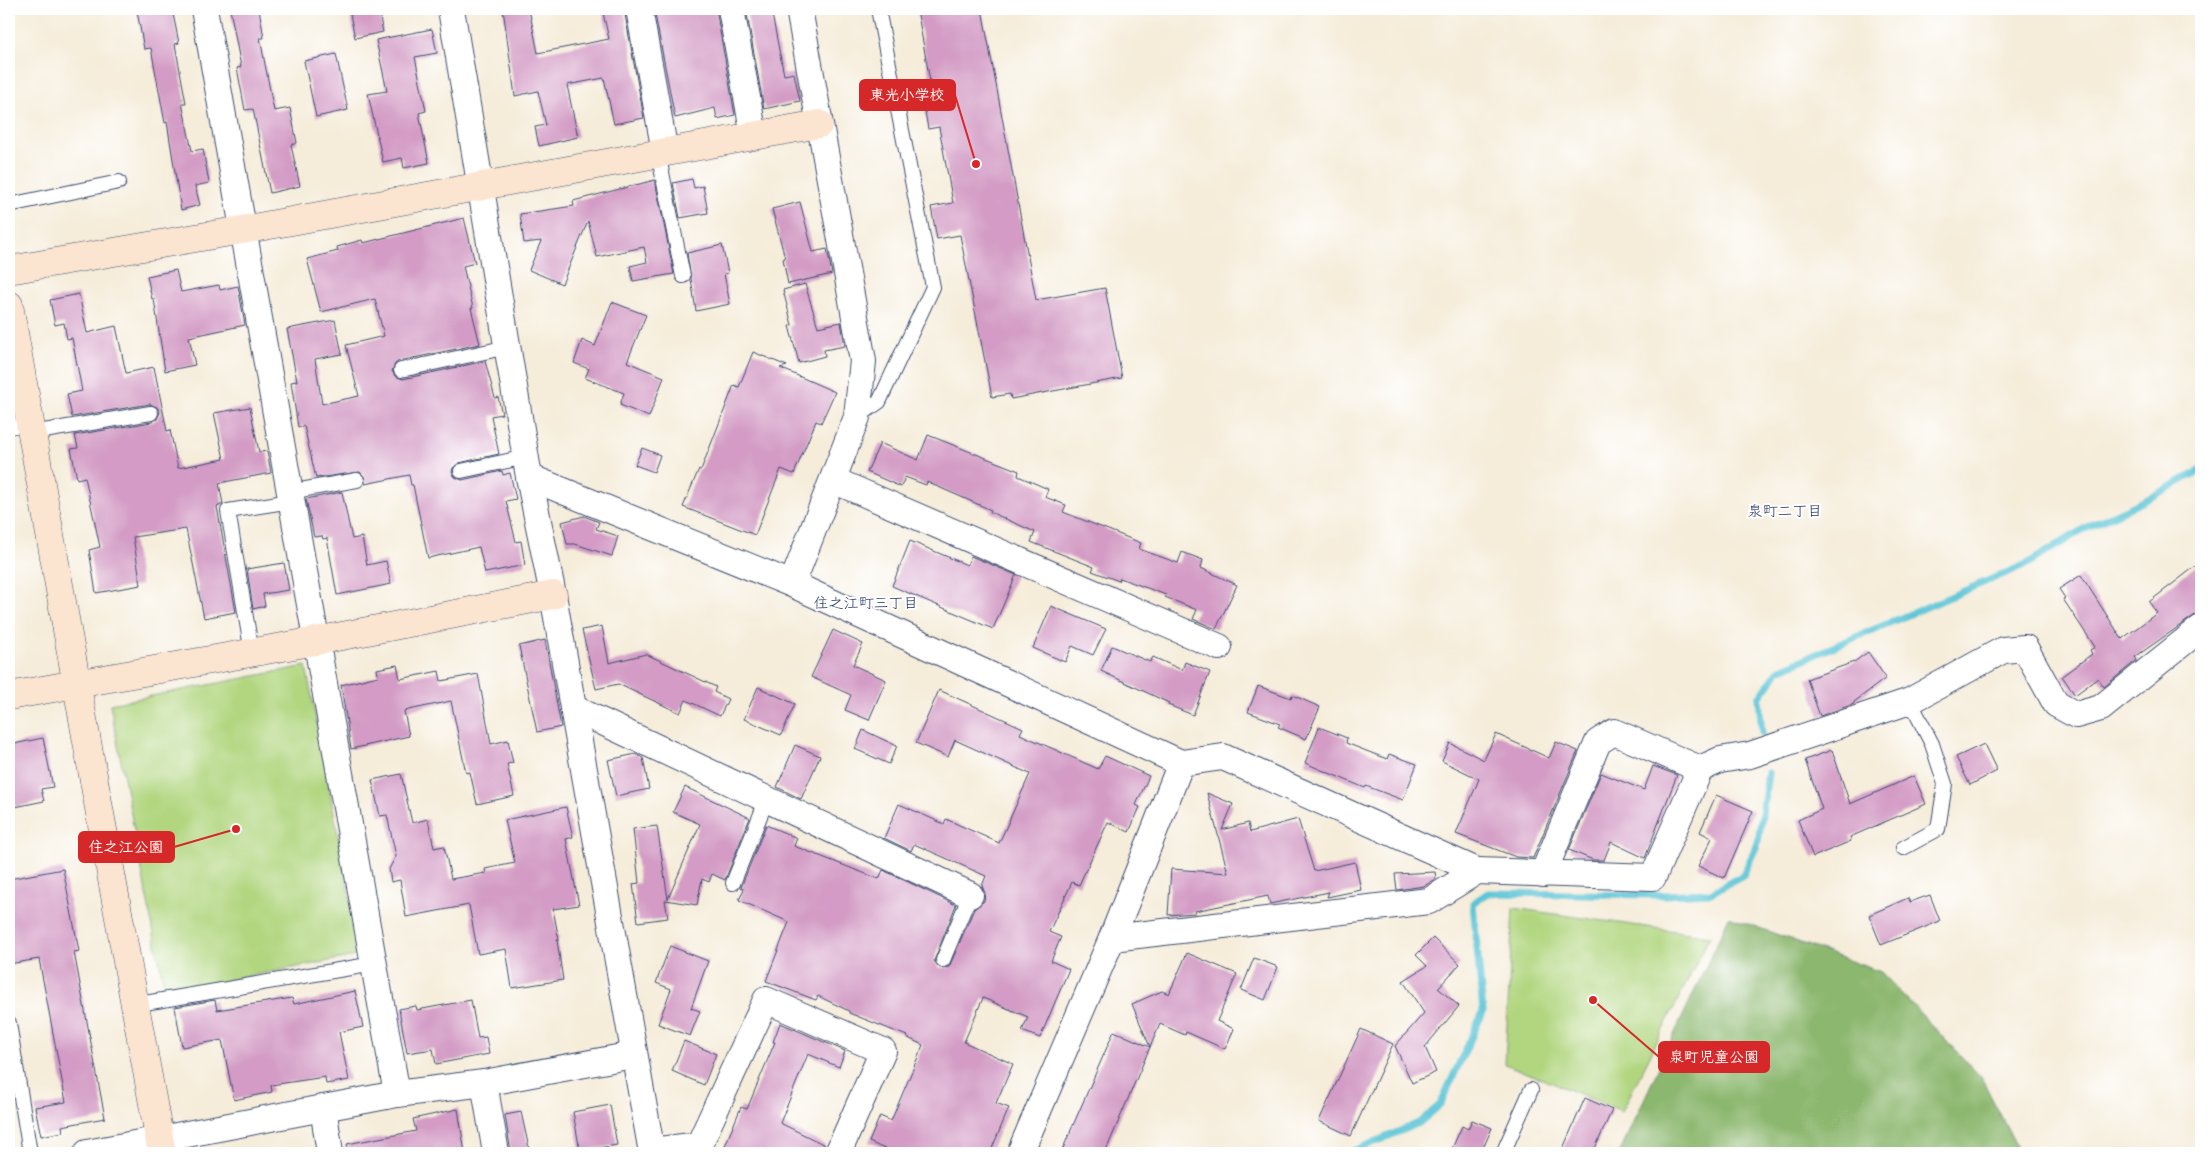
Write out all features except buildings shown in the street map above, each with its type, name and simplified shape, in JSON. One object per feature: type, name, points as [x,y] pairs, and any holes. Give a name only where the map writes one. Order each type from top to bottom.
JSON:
[{"type":"street","points":[[204,9],[397,1094]]},
{"type":"street","points":[[451,9],[482,186],[527,467],[553,595],[633,1055],[652,1152],[699,1145],[766,1000],[883,1051],[838,1153]]},
{"type":"street","points":[[639,9],[662,153]]},
{"type":"street","points":[[731,9],[754,136]]},
{"type":"street","points":[[792,584],[857,417],[863,361],[799,9]]},
{"type":"street","points":[[10,264],[242,230],[819,124]]},
{"type":"street","points":[[9,305],[24,428],[77,684],[133,1005],[160,1146]]},
{"type":"street","points":[[527,467],[792,584],[1181,763],[1223,756],[1477,871],[1653,877],[1700,769],[1720,760],[1750,755],[1910,701],[2003,650],[2025,648],[2056,704],[2076,715],[2101,708],[2201,628]]},
{"type":"street","points":[[832,480],[1219,647]]},
{"type":"street","points":[[9,696],[316,642],[553,595]]},
{"type":"street","points":[[573,708],[970,895]]},
{"type":"street","points":[[1543,874],[1598,742],[1614,732],[1700,769]]},
{"type":"street","points":[[1020,1153],[1112,938],[1181,763]]},
{"type":"street","points":[[1112,938],[1429,901],[1477,871]]},
{"type":"street","points":[[87,1153],[160,1146],[322,1108],[397,1094],[484,1083],[633,1055]]},
{"type":"street","points":[[484,1083],[496,1153]]},
{"type":"street","points":[[322,1108],[330,1153]]},
{"type":"lane","points":[[857,417],[879,402],[933,287],[878,9]]},
{"type":"lane","points":[[662,153],[684,276]]},
{"type":"lane","points":[[9,205],[119,182]]},
{"type":"lane","points":[[401,370],[508,347]]},
{"type":"lane","points":[[24,428],[151,413]]},
{"type":"lane","points":[[461,471],[527,467]]},
{"type":"lane","points":[[252,653],[228,511],[357,480]]},
{"type":"lane","points":[[1903,848],[1938,829],[1945,784],[1932,744],[1910,701]]},
{"type":"lane","points":[[733,882],[767,799]]},
{"type":"lane","points":[[944,960],[970,895]]},
{"type":"lane","points":[[133,1005],[374,964]]},
{"type":"lane","points":[[9,1023],[30,1153]]},
{"type":"lane","points":[[1503,1153],[1531,1090]]},
{"type":"green space","points":[[306,666],[361,955],[165,992],[110,704]]},
{"type":"green space","points":[[1513,908],[1710,936],[1622,1111],[1505,1064]]},
{"type":"green space","points":[[1729,917],[1881,972],[1981,1077],[2020,1153],[1619,1153]]},
{"type":"waterway","points":[[1762,733],[1759,698],[1779,670],[2027,564],[2087,527],[2144,501],[2201,470]]},
{"type":"waterway","points":[[1349,1153],[1419,1123],[1440,1105],[1483,1012],[1473,903],[1488,893],[1663,895],[1711,893],[1743,875],[1758,843],[1768,773]]},
{"type":"place","name":"東光小学校","points":[[976,164]]},
{"type":"place","name":"住之江公園","points":[[236,829]]},
{"type":"place","name":"泉町児童公園","points":[[1593,1000]]},
{"type":"district","name":"泉町二丁目","points":[[1785,510]]},
{"type":"district","name":"住之江町三丁目","points":[[866,602]]}]
